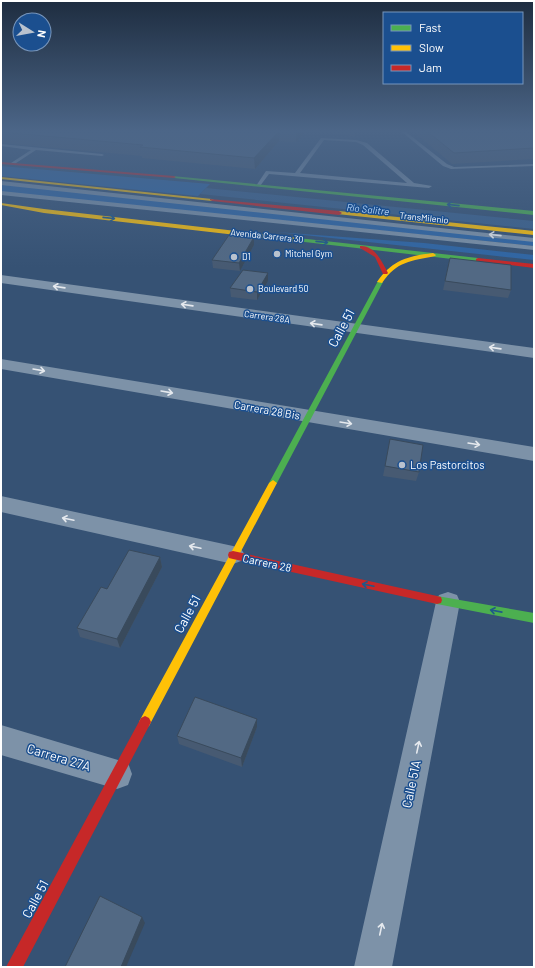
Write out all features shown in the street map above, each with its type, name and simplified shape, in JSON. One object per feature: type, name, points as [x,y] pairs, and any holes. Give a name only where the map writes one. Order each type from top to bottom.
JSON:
[{"type":"main road","points":[[175,177],[534,213]]},
{"type":"main road","points":[[1,178],[534,233]]},
{"type":"main road","name":"Avenida Carrera 30","points":[[1,203],[44,211],[534,266]]},
{"type":"main road","name":"Avenida Carrera 30","points":[[1,203],[57,205],[534,251]]},
{"type":"main road","points":[[362,247],[377,256],[385,273]]},
{"type":"main road","name":"Calle 51","points":[[14,967],[385,273],[395,264],[406,259],[433,255]]},
{"type":"main road","name":"Carrera 28","points":[[233,555],[448,602],[534,618]]},
{"type":"street","name":"Carrera 28A","points":[[1,279],[534,353]]},
{"type":"street","name":"Carrera 28 Bis","points":[[1,364],[534,454]]},
{"type":"street","name":"Carrera 28","points":[[1,504],[233,555]]},
{"type":"street","name":"Calle 51A","points":[[373,967],[448,602]]},
{"type":"street","name":"Carrera 27A","points":[[1,740],[116,774]]},
{"type":"lane","points":[[258,185],[264,177]]},
{"type":"lane","points":[[333,177],[429,186]]},
{"type":"lane","points":[[404,177],[412,184]]},
{"type":"lane","name":"TransMilenio","points":[[1,183],[534,240]]},
{"type":"lane","name":"TransMilenio","points":[[1,193],[200,215],[534,248]]},
{"type":"shaded area","points":[[13,177],[131,177],[210,184],[198,196]]},
{"type":"shaded area","points":[[1,184],[534,241],[534,246],[1,192]]},
{"type":"shaded area","points":[[276,232],[424,243],[534,255],[534,260]]},
{"type":"water","name":"Río Salitre","points":[[206,188],[534,221],[534,229],[200,194]]},
{"type":"building","points":[[229,235],[254,237],[239,263],[212,260]]},
{"type":"building","points":[[450,258],[511,265],[511,290],[445,281]]},
{"type":"building","points":[[243,270],[268,273],[257,292],[230,288]]},
{"type":"building","name":"Los Pastorcitos","points":[[390,439],[423,445],[419,472],[385,466]]},
{"type":"building","points":[[129,550],[160,557],[117,639],[77,628],[101,587],[107,589]]},
{"type":"building","points":[[195,697],[257,719],[241,758],[177,736]]},
{"type":"building","points":[[100,896],[142,917],[121,967],[65,967]]},
{"type":"traffic: fast","points":[[176,177],[534,213]]},
{"type":"traffic: fast","points":[[298,240],[478,260]]},
{"type":"traffic: fast","points":[[273,483],[380,282]]},
{"type":"traffic: fast","points":[[437,600],[534,618]]},
{"type":"traffic: slow","points":[[1,178],[212,200]]},
{"type":"traffic: slow","points":[[1,204],[44,211],[298,240]]},
{"type":"traffic: slow","points":[[339,213],[534,233]]},
{"type":"traffic: slow","points":[[380,282],[390,269],[402,261],[433,255]]},
{"type":"traffic: slow","points":[[145,722],[273,483]]},
{"type":"traffic: jam","points":[[212,200],[339,213]]},
{"type":"traffic: jam","points":[[362,247],[377,256],[385,273]]},
{"type":"traffic: jam","points":[[478,260],[534,266]]},
{"type":"traffic: jam","points":[[233,555],[437,600]]},
{"type":"traffic: jam","points":[[14,967],[145,722]]},
{"type":"place","name":"Mitchel Gym","points":[[277,254]]},
{"type":"place","name":"D1","points":[[234,257]]},
{"type":"place","name":"Boulevard 50","points":[[250,289]]},
{"type":"place","name":"Los Pastorcitos","points":[[402,465]]}]
